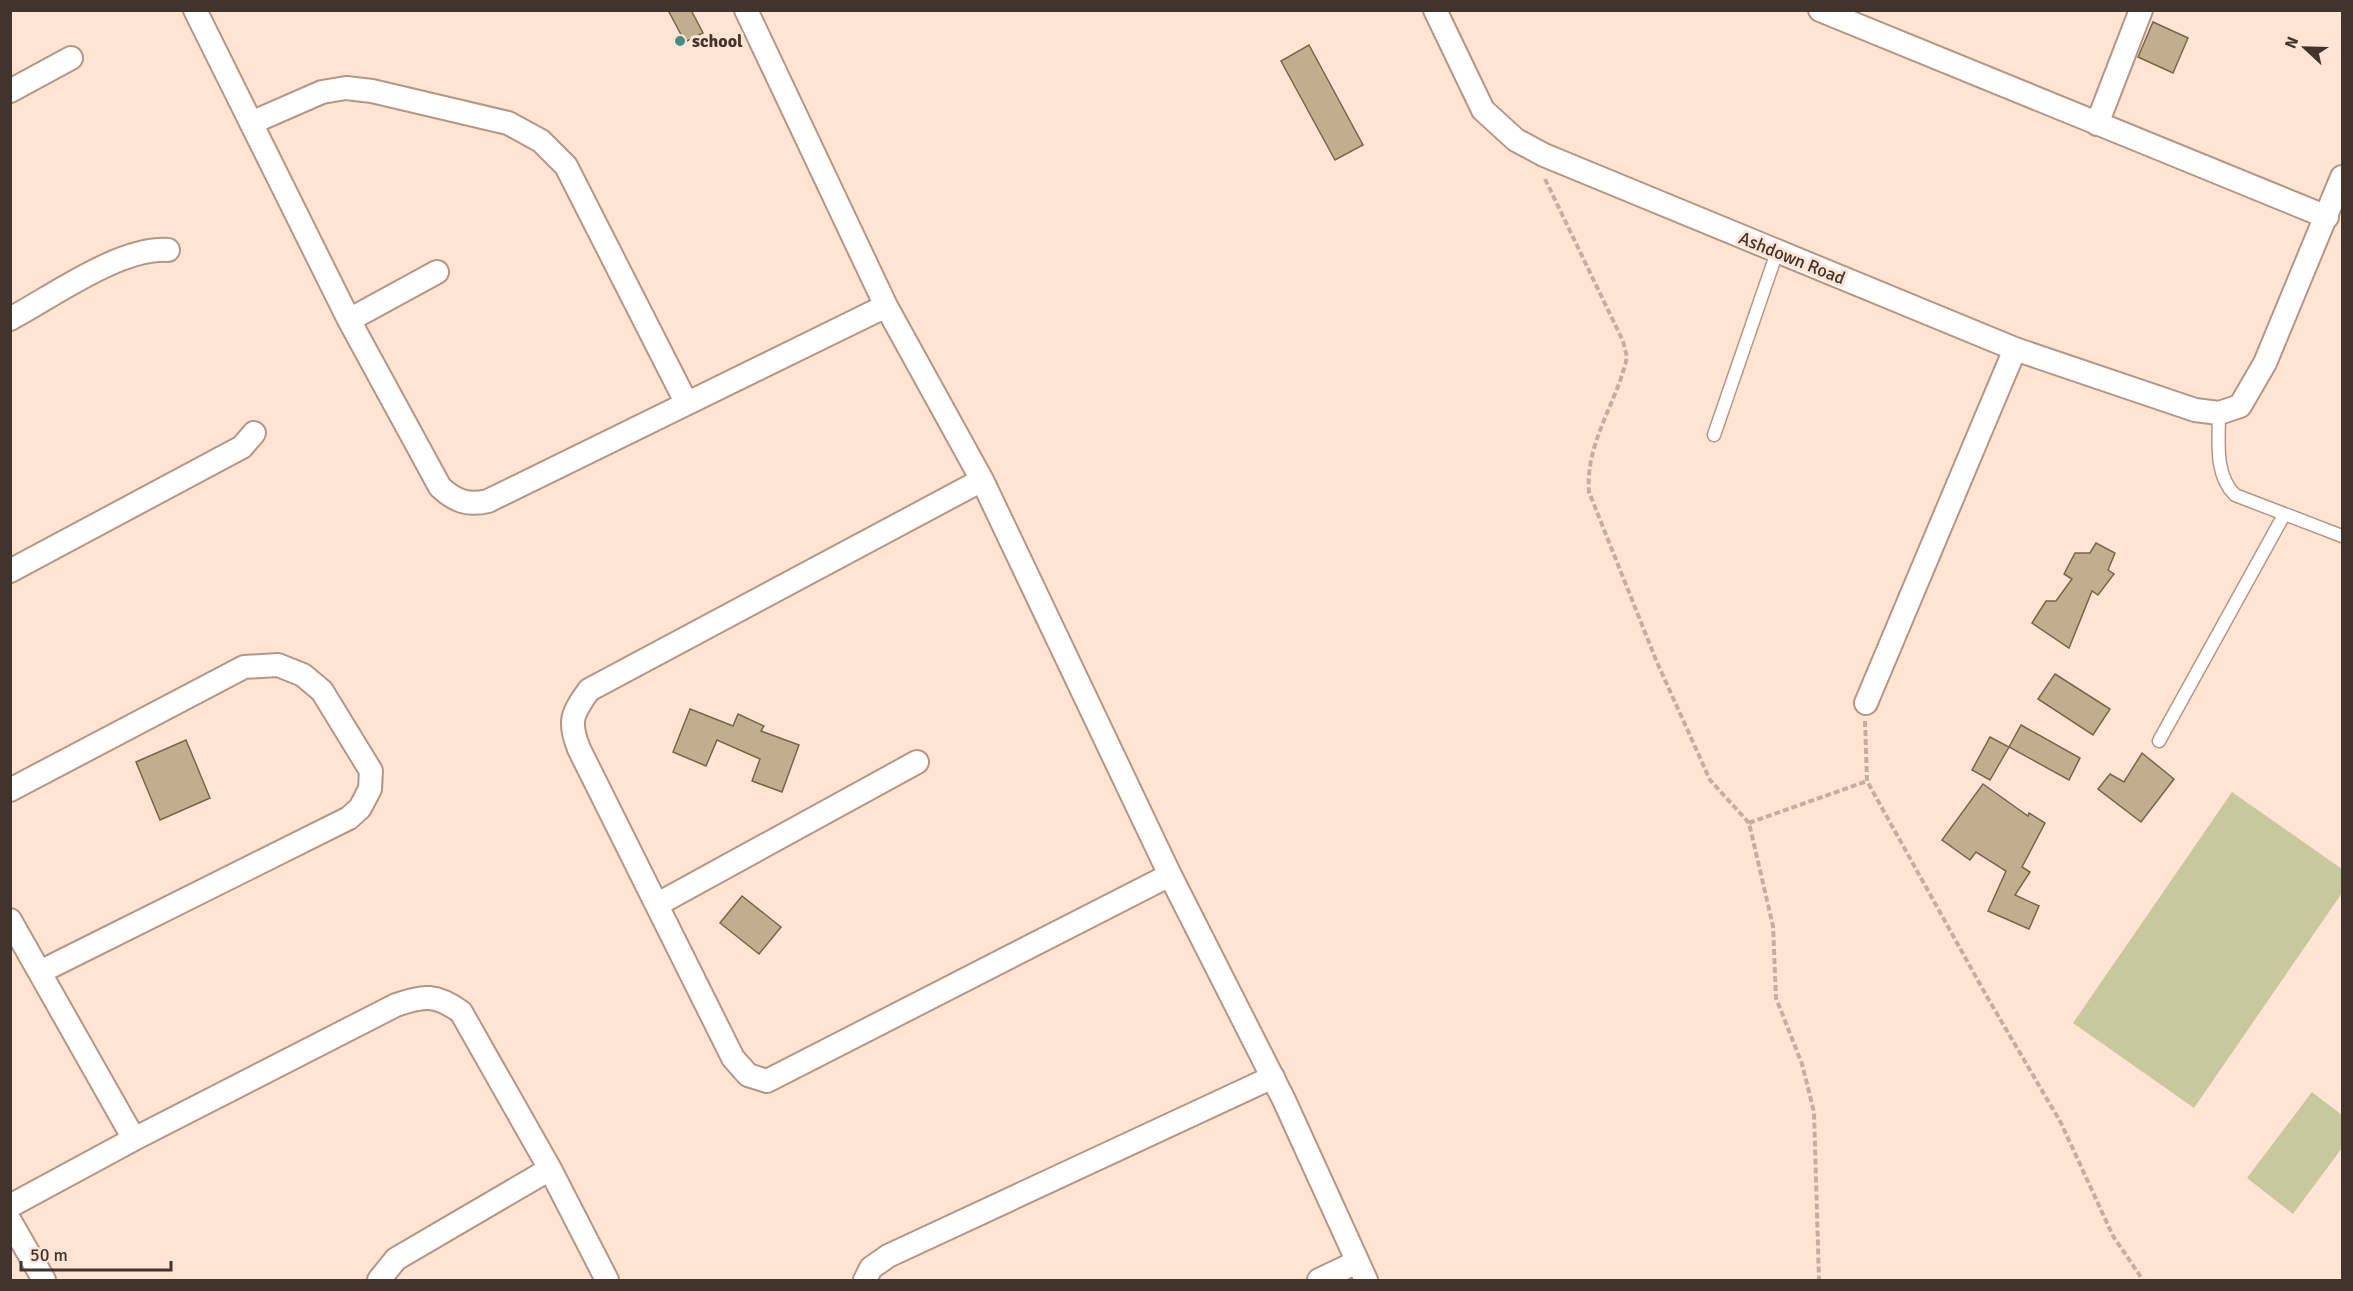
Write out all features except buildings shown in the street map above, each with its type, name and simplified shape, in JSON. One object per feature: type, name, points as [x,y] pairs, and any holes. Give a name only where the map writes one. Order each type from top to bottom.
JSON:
[{"type":"street","points":[[195,10],[349,320],[440,487],[453,499],[473,505],[488,501],[886,306]]},
{"type":"street","points":[[746,10],[886,306],[982,480],[1170,875],[1273,1077],[1362,1271],[1319,1281]]},
{"type":"street","name":"Ashdown Road","points":[[1435,10],[1483,110],[1516,140],[1544,155],[2015,349],[2195,410],[2218,413]]},
{"type":"street","points":[[1820,10],[2327,217]]},
{"type":"street","points":[[2097,124],[2141,10]]},
{"type":"street","points":[[10,91],[71,58]]},
{"type":"street","points":[[251,123],[322,92],[346,88],[372,91],[508,123],[541,141],[566,166],[686,402]]},
{"type":"street","points":[[2218,413],[2241,406],[2265,363],[2343,177]]},
{"type":"street","points":[[10,319],[119,259],[150,249],[168,250]]},
{"type":"street","points":[[349,320],[437,272]]},
{"type":"street","points":[[1866,703],[2015,349]]},
{"type":"street","points":[[10,571],[242,447],[254,433]]},
{"type":"street","points":[[982,480],[589,690],[575,710],[571,728],[579,749],[733,1058],[748,1075],[767,1081],[1170,875]]},
{"type":"street","points":[[10,790],[244,668],[278,665],[303,675],[322,691],[371,771],[370,789],[360,808],[349,818],[40,972]]},
{"type":"street","points":[[658,904],[917,762]]},
{"type":"street","points":[[10,920],[134,1138]]},
{"type":"street","points":[[10,1206],[134,1138],[396,1005],[420,997],[444,1000],[461,1012],[550,1168],[607,1281]]},
{"type":"street","points":[[865,1281],[871,1268],[888,1256],[1273,1077]]},
{"type":"street","points":[[379,1281],[396,1258],[550,1168]]},
{"type":"street","points":[[10,1221],[44,1281]]},
{"type":"lane","points":[[1714,435],[1777,252]]},
{"type":"lane","points":[[2218,413],[2220,473],[2226,486],[2235,495],[2343,536]]},
{"type":"lane","points":[[2159,741],[2284,515]]},
{"type":"path","points":[[1540,172],[1623,341],[1627,357],[1592,451],[1588,477],[1589,492],[1656,660],[1710,780],[1749,823],[1773,926],[1776,998],[1802,1064],[1814,1112],[1819,1281]]},
{"type":"path","points":[[1866,703],[1864,758],[1867,782],[1986,995],[2061,1123],[2113,1236],[2143,1281]]},
{"type":"path","points":[[1749,823],[1867,782]]},
{"type":"green space","points":[[2232,792],[2342,869],[2342,893],[2194,1108],[2073,1023]]},
{"type":"green space","points":[[2312,1092],[2342,1115],[2342,1148],[2293,1214],[2247,1178]]},
{"type":"place","name":"school","points":[[680,41]]}]
